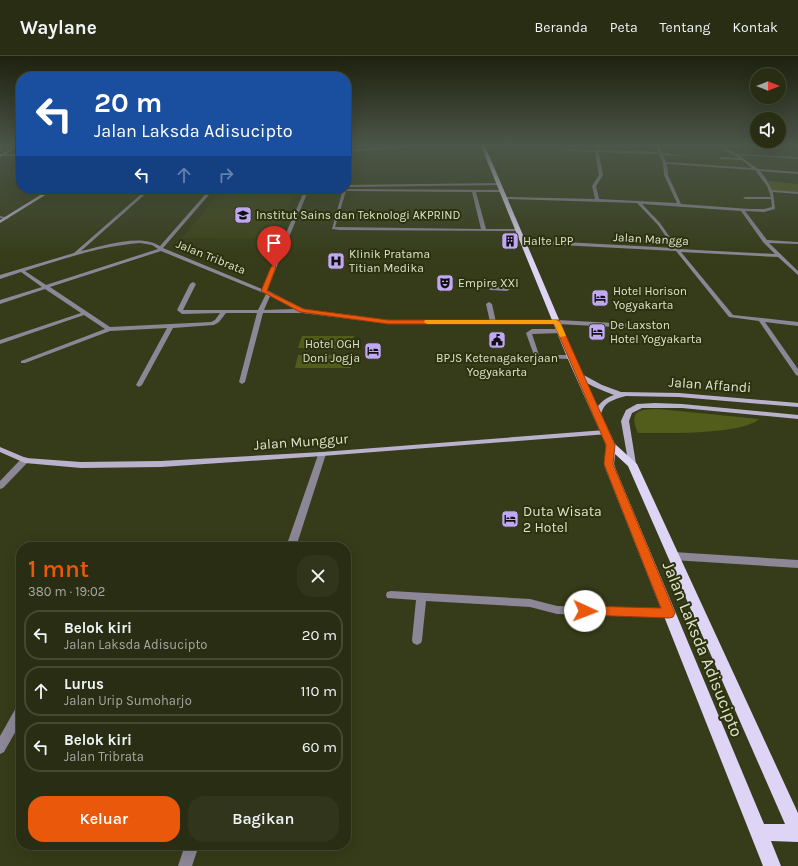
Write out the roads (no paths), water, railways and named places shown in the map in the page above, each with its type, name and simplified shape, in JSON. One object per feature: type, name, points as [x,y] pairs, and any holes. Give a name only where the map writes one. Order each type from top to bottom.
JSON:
[{"type":"main road","name":"Jalan Laksda Adisucipto","points":[[500,184],[578,374],[611,445],[632,464],[798,832]]},
{"type":"main road","points":[[0,222],[45,194]]},
{"type":"main road","points":[[578,374],[590,383],[621,394],[682,406]]},
{"type":"main road","points":[[597,415],[601,406],[608,400],[621,394]]},
{"type":"main road","name":"Jalan Affandi","points":[[621,394],[679,395],[798,405]]},
{"type":"main road","points":[[632,464],[625,421],[629,412],[640,406],[682,406]]},
{"type":"main road","name":"Jalan Affandi","points":[[682,406],[798,417]]},
{"type":"main road","name":"Jalan Munggur","points":[[0,449],[25,460],[81,465],[161,464],[322,454],[605,432]]},
{"type":"main road","name":"Jalan Laksda Adisucipto","points":[[611,445],[609,464],[611,470],[772,866]]},
{"type":"main road","points":[[758,833],[798,832]]},
{"type":"street","points":[[417,188],[444,184],[500,184]]},
{"type":"street","points":[[596,184],[594,186],[597,199]]},
{"type":"street","points":[[670,184],[679,204]]},
{"type":"street","points":[[506,198],[597,199],[679,204],[742,210],[772,209],[775,205],[772,198],[771,188],[768,184]]},
{"type":"street","points":[[351,186],[396,188]]},
{"type":"street","points":[[351,190],[417,188],[503,191]]},
{"type":"street","points":[[474,191],[484,230]]},
{"type":"street","points":[[771,191],[798,193]]},
{"type":"street","points":[[74,255],[143,194]]},
{"type":"street","points":[[0,302],[161,249],[208,194]]},
{"type":"street","points":[[242,382],[266,292],[305,194]]},
{"type":"street","points":[[343,194],[333,229],[518,230]]},
{"type":"street","points":[[745,198],[772,198]]},
{"type":"street","points":[[638,202],[659,224],[677,250],[731,316],[798,324]]},
{"type":"street","points":[[742,210],[778,256],[798,274]]},
{"type":"street","points":[[0,217],[6,218]]},
{"type":"street","points":[[765,241],[798,243]]},
{"type":"street","name":"Jalan Tribrata","points":[[0,277],[74,255],[122,243],[143,242],[153,244],[161,249],[266,292],[302,311],[388,322],[556,322],[634,326]]},
{"type":"street","name":"Jalan Mangga","points":[[524,242],[546,242],[778,256]]},
{"type":"street","points":[[22,271],[109,329]]},
{"type":"street","points":[[193,284],[180,312],[223,313],[302,311]]},
{"type":"street","points":[[492,289],[507,289]]},
{"type":"street","points":[[489,304],[493,322]]},
{"type":"street","points":[[0,342],[85,313]]},
{"type":"street","points":[[23,362],[109,329],[212,324],[217,321],[223,313]]},
{"type":"street","points":[[761,320],[798,374]]},
{"type":"street","points":[[139,385],[171,326]]},
{"type":"street","points":[[561,331],[532,331],[528,333],[537,357],[571,357]]},
{"type":"street","points":[[293,542],[322,454]]},
{"type":"street","points":[[0,486],[25,460]]},
{"type":"street","points":[[673,556],[798,564]]},
{"type":"street","points":[[391,595],[530,603],[557,610],[669,613]]},
{"type":"street","points":[[417,640],[421,597]]},
{"type":"street","points":[[0,748],[16,719]]},
{"type":"street","points":[[185,866],[190,850]]},
{"type":"place","name":"Institut Sains dan Teknologi AKPRIND","points":[[243,215]]},
{"type":"place","name":"Halte LPP","points":[[510,241]]},
{"type":"place","name":"Klinik Pratama Titian Medika","points":[[336,261]]},
{"type":"place","name":"Empire XXI","points":[[445,283]]},
{"type":"place","name":"Hotel Horison Yogyakarta","points":[[600,298]]},
{"type":"place","name":"De Laxston Hotel Yogyakarta","points":[[597,332]]},
{"type":"place","name":"BPJS Ketenagakerjaan Yogyakarta","points":[[497,340]]},
{"type":"place","name":"Hotel OGH Doni Jogja","points":[[373,351]]},
{"type":"place","name":"Duta Wisata 2 Hotel","points":[[510,519]]}]
